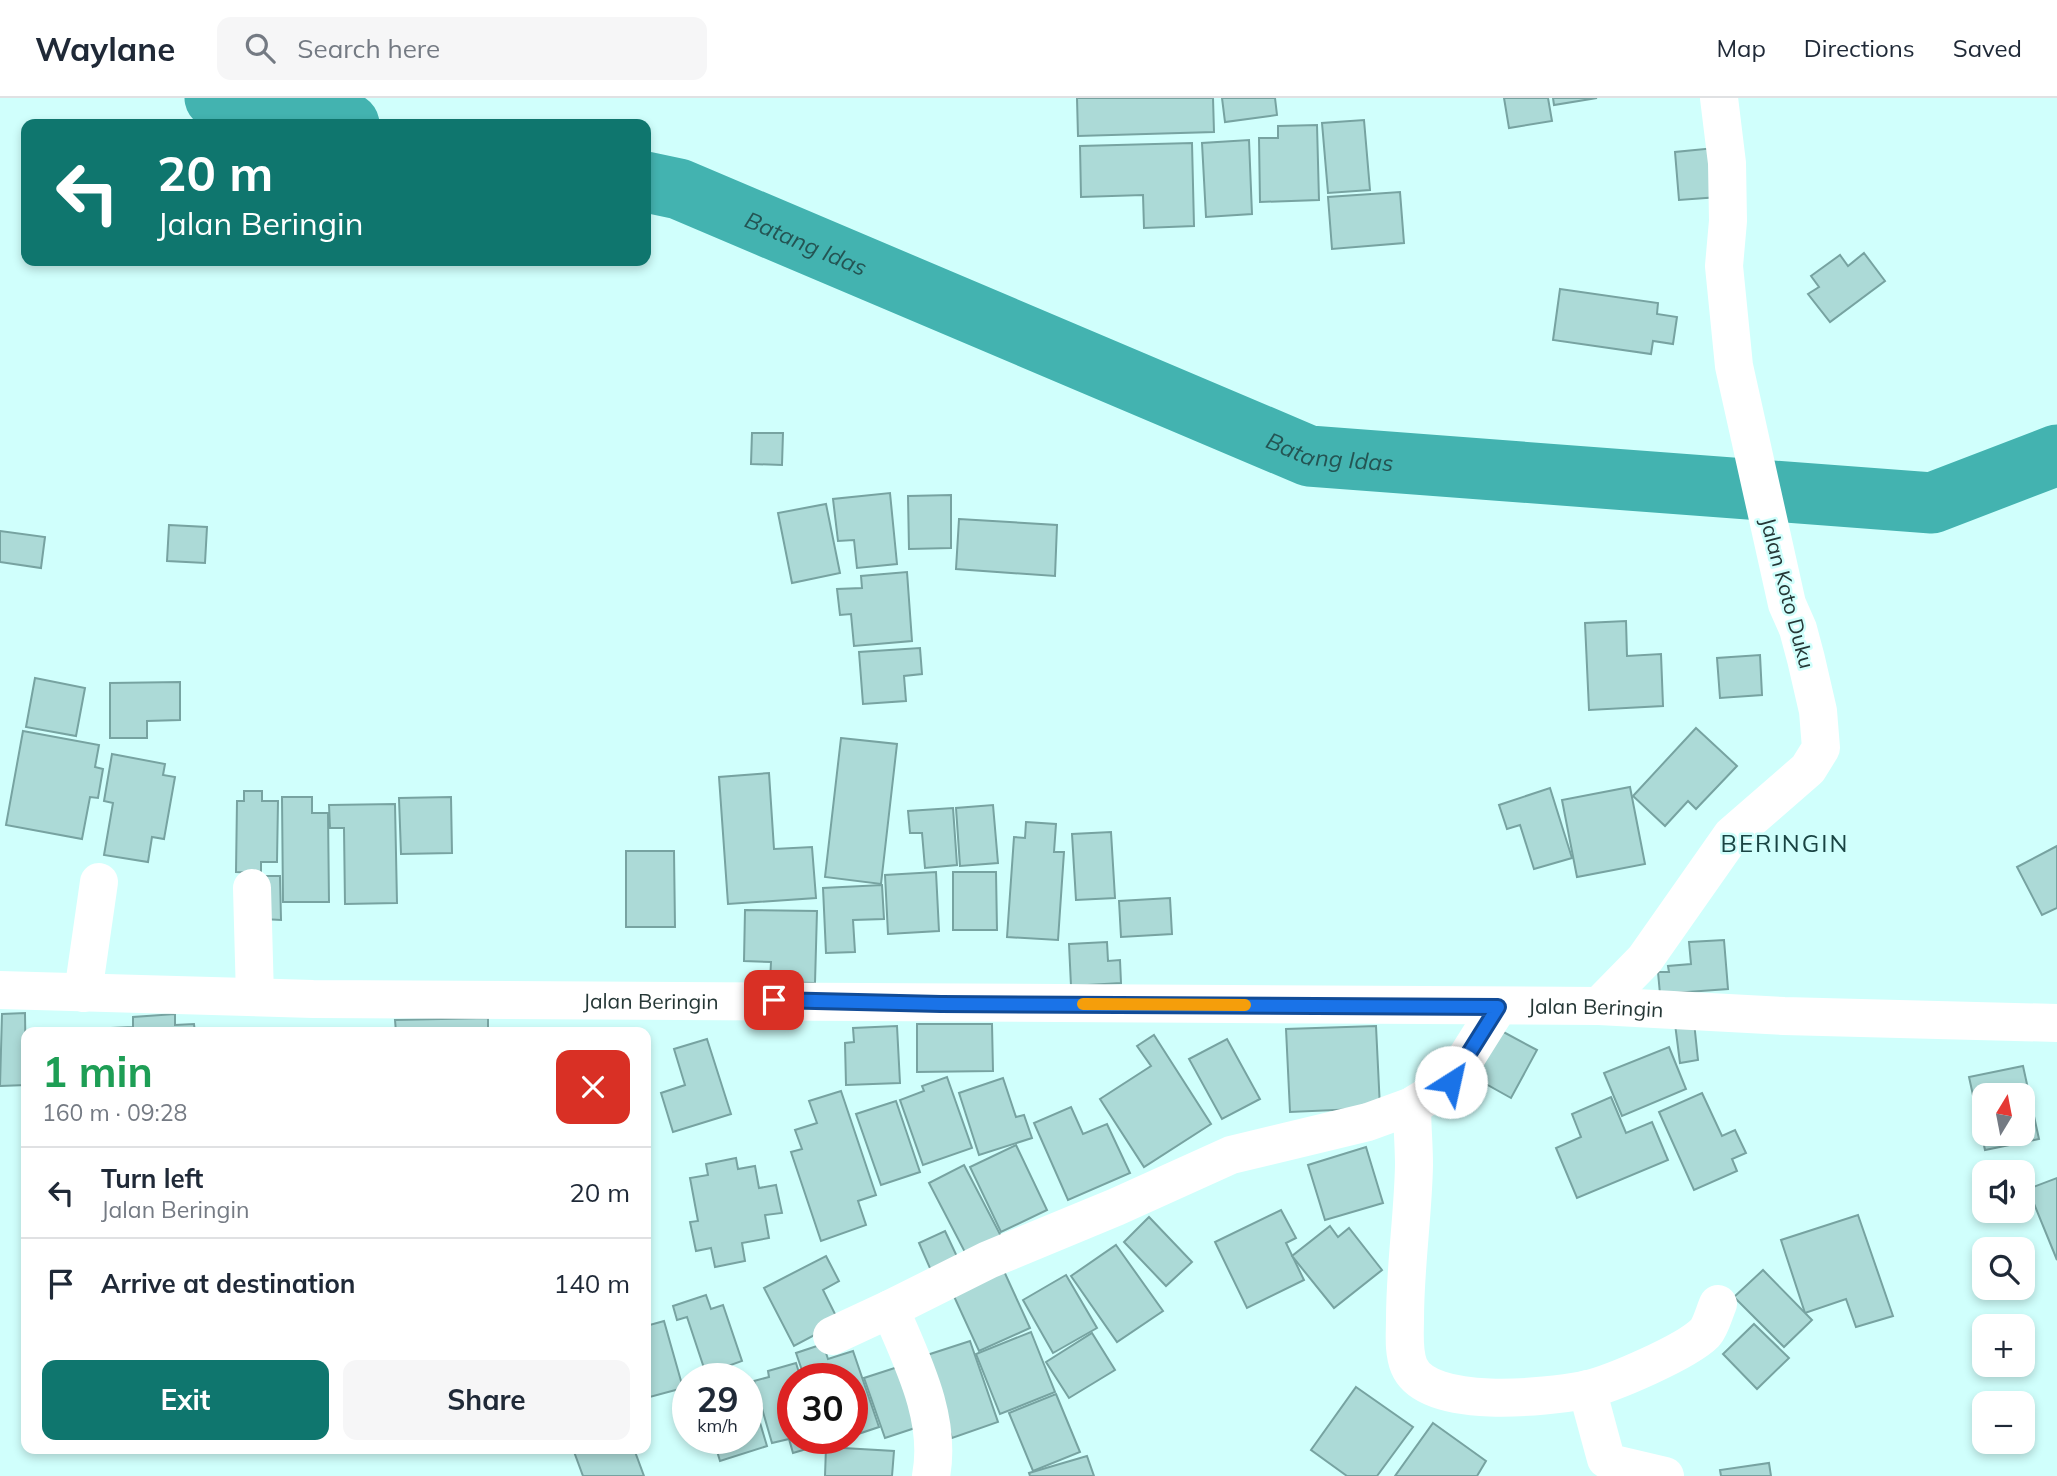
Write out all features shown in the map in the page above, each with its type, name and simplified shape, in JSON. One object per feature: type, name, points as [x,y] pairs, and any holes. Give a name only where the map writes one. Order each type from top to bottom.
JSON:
[{"type":"street","name":"Jalan Koto Duku","points":[[1599,1006],[1645,960],[1732,835],[1808,769],[1821,748],[1818,711],[1798,629],[1787,604],[1734,366],[1724,266],[1727,163],[1719,98]]},
{"type":"street","points":[[83,993],[99,882]]},
{"type":"street","points":[[252,888],[255,997]]},
{"type":"street","name":"Jalan Beringin","points":[[0,990],[255,997],[1599,1006],[1784,1016],[2057,1023]]},
{"type":"street","points":[[832,1336],[988,1260],[1116,1207],[1231,1155],[1368,1122],[1412,1106],[1451,1082],[1498,1007]]},
{"type":"street","points":[[1412,1106],[1414,1164],[1405,1348],[1410,1368],[1422,1380],[1441,1391],[1472,1398],[1516,1398],[1587,1389],[1649,1366],[1687,1346],[1706,1332],[1718,1304]]},
{"type":"street","points":[[890,1309],[929,1409],[934,1444],[931,1476]]},
{"type":"street","points":[[1587,1389],[1606,1459],[1614,1464],[1665,1476]]},
{"type":"building","points":[[1077,98],[1213,98],[1214,132],[1078,136]]},
{"type":"building","points":[[1222,98],[1275,98],[1277,115],[1225,122]]},
{"type":"building","points":[[1504,98],[1548,98],[1552,121],[1509,128]]},
{"type":"building","points":[[1553,98],[1597,98],[1554,105]]},
{"type":"building","points":[[1364,120],[1370,190],[1328,193],[1322,123]]},
{"type":"building","points":[[1317,125],[1319,200],[1260,202],[1259,138],[1278,138],[1278,126]]},
{"type":"building","points":[[1249,140],[1252,214],[1206,217],[1202,143]]},
{"type":"building","points":[[1192,143],[1194,226],[1144,228],[1143,195],[1081,197],[1080,146]]},
{"type":"building","points":[[1715,148],[1719,197],[1679,200],[1675,152]]},
{"type":"building","points":[[1400,192],[1404,243],[1332,249],[1328,197]]},
{"type":"building","points":[[1864,253],[1885,281],[1830,322],[1808,294],[1819,287],[1811,276],[1840,255],[1848,266]]},
{"type":"building","points":[[1560,289],[1658,303],[1657,314],[1677,317],[1673,344],[1653,341],[1651,354],[1553,340]]},
{"type":"building","points":[[752,433],[783,433],[782,465],[751,464]]},
{"type":"building","points":[[890,493],[897,564],[857,568],[854,540],[838,541],[833,499]]},
{"type":"building","points":[[951,495],[951,548],[909,549],[908,496]]},
{"type":"building","points":[[826,504],[840,573],[792,583],[778,513]]},
{"type":"building","points":[[959,519],[1057,525],[1055,576],[956,569]]},
{"type":"building","points":[[169,525],[207,527],[205,563],[167,561]]},
{"type":"building","points":[[0,531],[45,537],[41,568],[0,562]]},
{"type":"building","points":[[907,572],[912,641],[854,646],[851,614],[840,615],[837,589],[862,588],[861,576]]},
{"type":"building","points":[[1626,621],[1627,656],[1661,654],[1663,706],[1589,710],[1585,623]]},
{"type":"building","points":[[920,648],[922,674],[904,676],[906,701],[863,704],[859,652]]},
{"type":"building","points":[[1760,655],[1762,695],[1720,698],[1717,658]]},
{"type":"building","points":[[35,678],[85,688],[76,736],[26,727]]},
{"type":"building","points":[[180,682],[180,720],[147,721],[147,738],[110,738],[110,683]]},
{"type":"building","points":[[1696,728],[1737,766],[1696,809],[1688,801],[1665,826],[1633,796]]},
{"type":"building","points":[[23,731],[99,745],[95,767],[103,769],[98,798],[90,797],[82,839],[6,825]]},
{"type":"building","points":[[841,738],[897,744],[881,884],[825,877]]},
{"type":"building","points":[[112,754],[165,764],[163,775],[175,777],[164,839],[152,837],[148,862],[104,855],[113,803],[104,801]]},
{"type":"building","points":[[769,773],[774,849],[812,847],[816,898],[728,904],[719,777]]},
{"type":"building","points":[[1630,787],[1645,864],[1577,877],[1562,800]]},
{"type":"building","points":[[1550,788],[1572,858],[1534,869],[1520,825],[1507,829],[1499,805]]},
{"type":"building","points":[[244,791],[262,791],[262,801],[278,801],[277,862],[261,862],[261,873],[236,872],[237,801],[244,801]]},
{"type":"building","points":[[282,797],[312,797],[312,813],[328,813],[329,902],[283,902]]},
{"type":"building","points":[[451,797],[452,853],[401,854],[399,798]]},
{"type":"building","points":[[395,804],[397,903],[345,904],[344,828],[330,828],[329,805]]},
{"type":"building","points":[[993,805],[998,863],[960,866],[956,808]]},
{"type":"building","points":[[953,808],[957,865],[925,868],[922,833],[910,833],[908,811]]},
{"type":"building","points":[[1026,822],[1056,824],[1054,852],[1064,852],[1058,940],[1007,937],[1014,837],[1025,838]]},
{"type":"building","points":[[1111,832],[1115,898],[1076,900],[1072,834]]},
{"type":"building","points":[[2057,846],[2057,908],[2042,915],[2017,867]]},
{"type":"building","points":[[626,851],[674,851],[675,927],[626,927]]},
{"type":"building","points":[[936,872],[939,931],[888,934],[885,875]]},
{"type":"building","points":[[953,872],[996,872],[997,930],[953,930]]},
{"type":"building","points":[[263,876],[280,876],[281,920],[263,919]]},
{"type":"building","points":[[882,885],[884,919],[853,920],[855,952],[826,953],[823,888]]},
{"type":"building","points":[[1170,898],[1172,934],[1121,937],[1119,901]]},
{"type":"building","points":[[745,910],[817,911],[815,983],[770,982],[771,962],[744,961]]},
{"type":"building","points":[[1724,940],[1728,989],[1660,994],[1658,972],[1669,972],[1668,966],[1691,964],[1689,942]]},
{"type":"building","points":[[1107,942],[1108,961],[1120,960],[1121,983],[1071,986],[1069,944]]},
{"type":"building","points":[[25,1013],[25,1027],[21,1027],[21,1085],[0,1086],[2,1014]]},
{"type":"building","points":[[175,1014],[175,1025],[194,1024],[194,1027],[133,1027],[133,1017]]},
{"type":"building","points":[[488,1018],[488,1027],[396,1027],[395,1020]]},
{"type":"building","points":[[1694,1022],[1698,1060],[1680,1063],[1675,1024]]},
{"type":"building","points":[[917,1024],[992,1024],[993,1071],[917,1072]]},
{"type":"building","points":[[897,1026],[900,1083],[846,1085],[845,1043],[854,1042],[853,1028]]},
{"type":"building","points":[[1376,1026],[1380,1108],[1290,1112],[1286,1029]]},
{"type":"building","points":[[1496,1028],[1537,1050],[1511,1098],[1470,1075]]},
{"type":"building","points":[[1154,1035],[1211,1124],[1144,1167],[1100,1099],[1151,1066],[1137,1046]]},
{"type":"building","points":[[707,1039],[731,1114],[673,1132],[661,1093],[685,1085],[674,1049]]},
{"type":"building","points":[[1227,1039],[1260,1099],[1222,1119],[1189,1059]]},
{"type":"building","points":[[1669,1047],[1686,1089],[1622,1116],[1604,1073]]},
{"type":"building","points":[[2023,1066],[2027,1083],[1972,1083],[1972,1091],[1969,1077]]},
{"type":"building","points":[[947,1077],[972,1148],[923,1165],[900,1100],[924,1091],[922,1086]]},
{"type":"building","points":[[1003,1078],[1016,1117],[1024,1115],[1032,1138],[979,1155],[959,1093]]},
{"type":"building","points":[[841,1091],[876,1195],[858,1201],[866,1225],[821,1241],[791,1152],[802,1149],[795,1130],[817,1123],[809,1101]]},
{"type":"building","points":[[1702,1093],[1722,1136],[1735,1130],[1746,1153],[1732,1159],[1737,1171],[1694,1190],[1659,1112]]},
{"type":"building","points":[[1611,1097],[1626,1133],[1652,1122],[1668,1160],[1577,1198],[1556,1148],[1581,1137],[1572,1114]]},
{"type":"building","points":[[896,1101],[920,1172],[881,1185],[856,1114]]},
{"type":"building","points":[[1071,1107],[1083,1134],[1107,1124],[1130,1173],[1068,1200],[1034,1123]]},
{"type":"building","points":[[2035,1121],[2039,1139],[2035,1140]]},
{"type":"building","points":[[1016,1145],[1047,1210],[1001,1232],[970,1167]]},
{"type":"building","points":[[1984,1146],[2005,1146],[1985,1150]]},
{"type":"building","points":[[1366,1147],[1383,1203],[1325,1220],[1308,1165]]},
{"type":"building","points":[[736,1158],[738,1169],[755,1166],[759,1188],[776,1185],[782,1213],[765,1215],[769,1238],[742,1243],[745,1261],[715,1267],[711,1248],[696,1251],[690,1222],[698,1221],[690,1178],[708,1175],[706,1164]]},
{"type":"building","points":[[964,1165],[1003,1240],[968,1258],[929,1183]]},
{"type":"building","points":[[2057,1178],[2057,1260],[2035,1206],[2035,1186]]},
{"type":"building","points":[[1281,1210],[1296,1238],[1286,1243],[1304,1280],[1247,1308],[1215,1242]]},
{"type":"building","points":[[1858,1215],[1893,1316],[1856,1327],[1846,1299],[1805,1313],[1781,1240]]},
{"type":"building","points":[[1149,1217],[1192,1262],[1166,1286],[1124,1242]]},
{"type":"building","points":[[1330,1226],[1338,1237],[1349,1228],[1382,1270],[1334,1308],[1292,1256]]},
{"type":"building","points":[[945,1231],[960,1263],[933,1275],[919,1243]]},
{"type":"building","points":[[1116,1245],[1163,1311],[1117,1342],[1071,1276]]},
{"type":"building","points":[[826,1256],[839,1281],[823,1290],[839,1322],[794,1346],[764,1288]]},
{"type":"building","points":[[1003,1269],[1030,1328],[979,1351],[952,1292]]},
{"type":"building","points":[[1763,1270],[1812,1320],[1784,1347],[1734,1297]]},
{"type":"building","points":[[1066,1275],[1097,1328],[1053,1353],[1023,1300]]},
{"type":"building","points":[[706,1295],[711,1309],[723,1305],[742,1361],[702,1363],[687,1317],[677,1320],[673,1306]]},
{"type":"building","points":[[664,1321],[676,1363],[672,1363],[672,1391],[651,1397],[651,1325]]},
{"type":"building","points":[[1754,1324],[1789,1358],[1757,1389],[1723,1354]]},
{"type":"building","points":[[1031,1332],[1055,1392],[1000,1414],[976,1354]]},
{"type":"building","points":[[1092,1333],[1115,1370],[1069,1398],[1046,1362]]},
{"type":"building","points":[[970,1341],[998,1422],[952,1438],[924,1356]]},
{"type":"building","points":[[823,1344],[828,1359],[853,1351],[857,1363],[799,1363],[796,1353]]},
{"type":"building","points":[[907,1364],[927,1424],[885,1438],[868,1389],[868,1377]]},
{"type":"building","points":[[777,1368],[777,1442],[772,1443],[763,1412],[763,1379],[769,1377],[768,1371]]},
{"type":"building","points":[[1356,1387],[1413,1427],[1377,1476],[1347,1476],[1311,1450]]},
{"type":"building","points":[[1056,1394],[1080,1452],[1033,1471],[1009,1413]]},
{"type":"building","points":[[868,1395],[879,1427],[868,1431]]},
{"type":"building","points":[[1433,1423],[1486,1461],[1477,1476],[1395,1476]]},
{"type":"building","points":[[868,1449],[894,1451],[892,1476],[825,1476],[826,1454],[868,1454]]},
{"type":"building","points":[[575,1454],[636,1454],[644,1476],[583,1476]]},
{"type":"building","points":[[718,1454],[742,1454],[720,1461]]},
{"type":"building","points":[[1087,1456],[1094,1476],[1030,1476],[1029,1473]]},
{"type":"building","points":[[1769,1463],[1771,1476],[1721,1476],[1720,1470]]},
{"type":"waterway","name":"Batang Idas","points":[[215,98],[323,119]]},
{"type":"waterway","name":"Batang Idas","points":[[651,183],[679,189],[1309,456],[1932,503],[2057,455]]},
{"type":"slow traffic","points":[[1083,1004],[1245,1005]]},
{"type":"district","name":"BERINGIN","points":[[1785,843]]},
{"type":"route","points":[[774,1000],[941,1004],[1498,1007],[1451,1082]]}]
